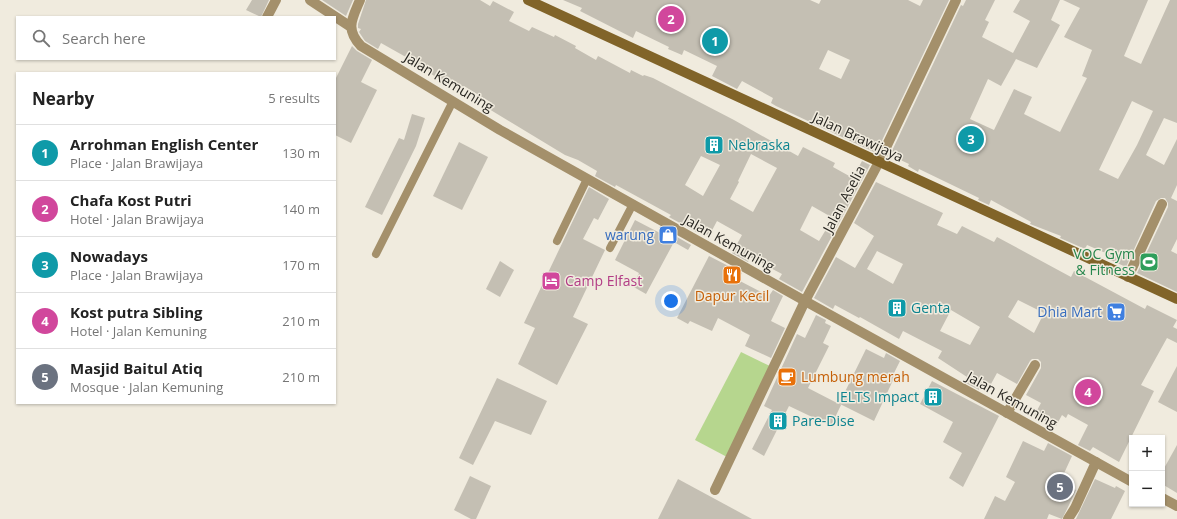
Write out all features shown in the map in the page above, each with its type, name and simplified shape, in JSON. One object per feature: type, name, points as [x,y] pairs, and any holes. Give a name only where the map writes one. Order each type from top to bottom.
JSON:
[{"type":"main road","name":"Jalan Brawijaya","points":[[528,0],[540,3],[879,162],[998,215],[1177,299]]},
{"type":"street","points":[[268,16],[276,0]]},
{"type":"street","points":[[310,0],[334,16]]},
{"type":"street","points":[[336,17],[351,27],[352,18],[360,0]]},
{"type":"street","name":"Jalan Aselia","points":[[715,490],[805,301],[879,162],[956,0]]},
{"type":"street","name":"Jalan Kemuning","points":[[351,27],[353,37],[362,46],[500,130],[1129,480]]},
{"type":"street","points":[[1128,277],[1162,204]]},
{"type":"street","points":[[1007,413],[1035,365]]},
{"type":"street","points":[[1068,519],[1076,508],[1096,462]]},
{"type":"street","points":[[1165,500],[1177,506]]},
{"type":"lane","points":[[376,254],[453,101]]},
{"type":"lane","points":[[557,241],[587,179]]},
{"type":"lane","points":[[610,248],[633,204]]},
{"type":"green space","points":[[741,352],[772,367],[727,457],[695,440]]},
{"type":"building","points":[[252,0],[269,0],[261,16],[246,10]]},
{"type":"building","points":[[322,0],[353,0],[346,16]]},
{"type":"building","points":[[366,0],[480,0],[490,6],[493,1],[514,12],[509,21],[529,31],[532,27],[554,37],[555,35],[576,46],[575,48],[596,60],[598,56],[630,73],[631,70],[643,76],[653,78],[734,120],[798,156],[803,147],[835,163],[833,167],[851,177],[853,173],[855,174],[862,161],[870,165],[802,292],[779,279],[782,274],[750,257],[748,262],[732,253],[742,235],[717,221],[709,236],[699,231],[698,233],[669,217],[671,215],[616,185],[615,187],[595,176],[597,171],[578,160],[565,155],[489,109],[492,103],[464,86],[462,90],[450,83],[449,85],[428,72],[429,70],[381,43],[378,49],[365,41],[359,32],[361,29],[358,28]],"holes":[[[751,154],[777,168],[753,212],[730,199],[739,182],[738,181]],[[701,156],[720,165],[703,196],[685,185]],[[812,206],[833,218],[819,241],[800,230]]]},
{"type":"building","points":[[563,0],[810,0],[819,4],[821,0],[908,0],[920,6],[923,0],[949,0],[876,153],[776,106],[771,103],[773,98],[742,81],[737,89],[712,76],[717,66],[684,50],[682,55],[668,49],[669,47],[636,31],[633,38],[580,11],[582,8]],"holes":[[[828,50],[850,60],[841,79],[819,69]]]},
{"type":"building","points":[[966,0],[995,0],[985,20],[989,22],[982,37],[1013,53],[1030,21],[1013,12],[1020,0],[1060,0],[1051,20],[1060,25],[1037,68],[1016,59],[1001,86],[988,79],[970,119],[994,130],[1014,89],[1032,97],[1024,114],[1060,132],[1087,78],[1082,76],[1092,50],[1064,37],[1080,8],[1063,0],[1148,0],[1124,56],[1141,64],[1170,0],[1177,0],[1177,123],[1164,118],[1146,155],[1164,165],[1177,139],[1177,185],[1171,198],[1177,201],[1177,239],[1171,251],[1177,254],[1177,292],[1137,273],[1168,207],[1168,203],[1165,198],[1161,198],[1156,201],[1126,267],[1106,258],[1108,254],[1087,245],[1085,249],[1060,238],[1061,236],[1030,224],[1031,222],[991,200],[989,205],[978,200],[979,198],[919,169],[918,172],[908,166],[909,164],[890,155],[961,5],[963,6]],"holes":[[[1132,101],[1153,111],[1137,145],[1118,179],[1099,170]]]},
{"type":"building","points":[[352,46],[357,51],[372,60],[361,82],[377,90],[351,143],[336,136],[336,78]]},
{"type":"building","points":[[412,114],[425,118],[416,146],[382,215],[365,207],[399,138],[404,140]]},
{"type":"building","points":[[459,142],[488,157],[462,210],[433,196]]},
{"type":"building","points":[[876,182],[943,213],[937,225],[957,234],[962,226],[994,242],[997,237],[1071,277],[1074,271],[1145,309],[1147,305],[1177,320],[1173,327],[1177,329],[1177,343],[1167,338],[1141,385],[1154,391],[1132,435],[1129,435],[1129,442],[1119,462],[1093,447],[1090,451],[1078,445],[1088,425],[1068,414],[1066,418],[1062,415],[1056,426],[1034,416],[1041,403],[1026,395],[1041,368],[1041,362],[1038,359],[1032,359],[1030,361],[1017,384],[997,373],[991,384],[983,380],[979,390],[964,382],[967,377],[938,358],[942,351],[903,331],[899,339],[860,317],[859,318],[835,305],[833,309],[814,298],[836,257],[855,268],[874,236],[854,223]],"holes":[[[877,251],[903,264],[893,284],[867,269]],[[1018,300],[1044,313],[1034,333],[1008,317]],[[951,310],[980,327],[970,345],[940,331]]]},
{"type":"building","points":[[589,187],[609,199],[598,220],[594,218],[583,239],[605,250],[573,317],[588,324],[557,385],[518,364],[535,328],[524,323]]},
{"type":"building","points":[[635,220],[660,233],[663,229],[691,245],[688,250],[674,242],[646,294],[632,286],[639,273],[615,260]]},
{"type":"building","points":[[709,256],[742,273],[738,280],[769,296],[773,290],[783,296],[771,321],[785,328],[771,358],[745,346],[750,335],[718,318],[712,331],[690,321],[688,324],[677,318]]},
{"type":"building","points":[[500,261],[514,270],[500,297],[486,289]]},
{"type":"building","points":[[816,315],[826,320],[825,323],[831,326],[823,343],[829,346],[808,388],[839,404],[866,349],[884,358],[886,353],[900,361],[893,375],[895,376],[874,421],[840,404],[841,405],[831,426],[789,406],[764,456],[752,449],[772,410],[764,406],[797,334],[805,338]]},
{"type":"building","points":[[1177,366],[1177,412],[1158,402]]},
{"type":"building","points":[[497,378],[547,401],[531,435],[495,421],[473,465],[459,458]]},
{"type":"building","points":[[932,381],[999,416],[963,487],[949,478],[962,453],[943,442],[953,422],[920,404]]},
{"type":"building","points":[[1023,441],[1044,451],[1048,443],[1072,456],[1060,482],[1076,490],[1062,519],[1049,514],[1047,519],[984,519],[995,496],[1005,501],[1015,482],[1006,477]]},
{"type":"building","points":[[1177,445],[1177,493],[1165,486],[1165,467]]},
{"type":"building","points":[[470,476],[491,486],[476,519],[471,519],[454,510]]},
{"type":"building","points":[[678,479],[752,519],[658,519]]},
{"type":"building","points":[[1095,479],[1115,488],[1116,486],[1125,491],[1111,519],[1076,519]]},
{"type":"place","name":"Chafa Kost Putri","points":[[671,19]]},
{"type":"place","name":"Arrohman English Center","points":[[715,41]]},
{"type":"place","name":"Nowadays","points":[[971,139]]},
{"type":"place","name":"Nebraska","points":[[714,145]]},
{"type":"place","name":"warung","points":[[668,235]]},
{"type":"place","name":"VOC Gym & Fitness","points":[[1149,262]]},
{"type":"place","name":"Dapur Kecil","points":[[732,275]]},
{"type":"place","name":"Camp Elfast","points":[[551,281]]},
{"type":"place","name":"Genta","points":[[897,308]]},
{"type":"place","name":"Dhia Mart","points":[[1116,312]]},
{"type":"place","name":"Lumbung merah","points":[[787,377]]},
{"type":"place","name":"Kost putra Sibling","points":[[1088,392]]},
{"type":"place","name":"IELTS Impact","points":[[933,397]]},
{"type":"place","name":"Pare-Dise","points":[[778,421]]},
{"type":"place","name":"Masjid Baitul Atiq","points":[[1060,487]]}]
